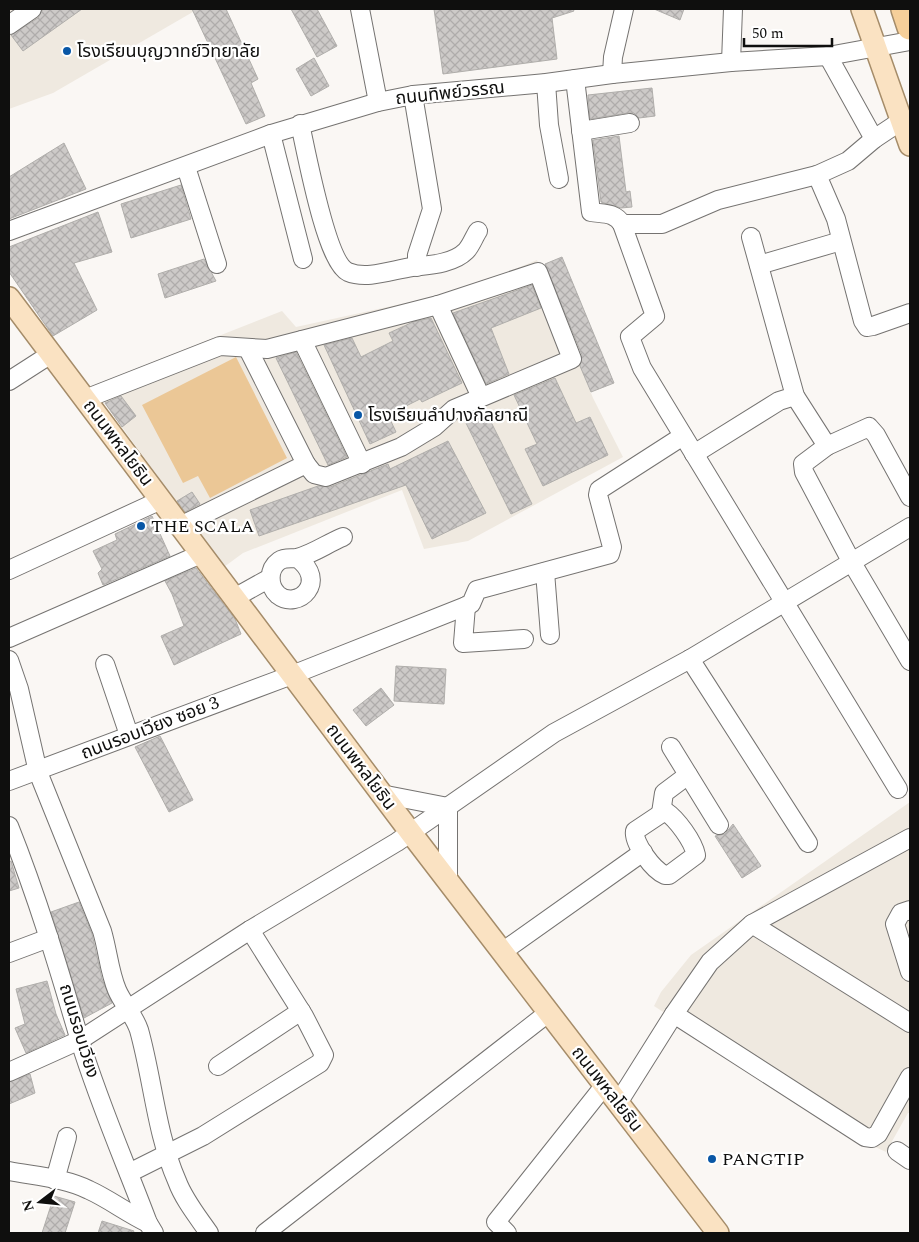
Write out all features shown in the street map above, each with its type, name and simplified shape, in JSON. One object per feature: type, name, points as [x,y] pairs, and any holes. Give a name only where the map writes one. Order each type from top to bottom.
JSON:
[{"type":"highway","points":[[904,9],[910,28]]},
{"type":"main road","points":[[862,9],[910,145]]},
{"type":"main road","name":"ถนนพหลโยธิน","points":[[9,298],[381,794],[718,1233]]},
{"type":"street","points":[[9,25],[32,9]]},
{"type":"street","points":[[360,9],[378,102]]},
{"type":"street","points":[[612,74],[613,57],[623,9]]},
{"type":"street","points":[[731,62],[732,9]]},
{"type":"street","name":"ถนนทิพย์วรรณ","points":[[9,231],[271,134],[378,102],[413,95],[546,83],[612,74],[731,62],[828,56],[910,41]]},
{"type":"street","points":[[828,56],[874,139]]},
{"type":"street","points":[[575,79],[591,212],[612,214],[617,216],[622,224],[655,316],[630,338],[630,342],[642,368],[898,789]]},
{"type":"street","points":[[546,83],[549,125],[559,179]]},
{"type":"street","points":[[413,95],[432,209],[417,255],[417,267]]},
{"type":"street","points":[[622,224],[662,224],[718,200],[817,175],[848,161],[874,139],[901,121]]},
{"type":"street","points":[[581,131],[630,123]]},
{"type":"street","points":[[300,124],[319,209],[338,261],[346,271],[361,276],[417,267],[455,258],[466,251],[478,231]]},
{"type":"street","points":[[271,134],[303,259]]},
{"type":"street","points":[[186,167],[217,264]]},
{"type":"street","points":[[817,175],[836,219],[863,321],[867,327],[910,313]]},
{"type":"street","points":[[751,238],[795,396],[827,446]]},
{"type":"street","points":[[759,265],[841,241]]},
{"type":"street","points":[[85,399],[220,346],[248,349],[268,348],[438,305],[538,272],[572,359],[454,409],[434,427],[401,448],[326,478],[314,474],[306,464],[248,349]]},
{"type":"street","points":[[438,305],[481,397]]},
{"type":"street","points":[[302,340],[362,464]]},
{"type":"street","points":[[9,381],[51,354]]},
{"type":"street","points":[[694,454],[779,401],[795,396]]},
{"type":"street","points":[[910,497],[876,435],[869,427],[827,446],[803,464],[804,472],[851,561],[910,661]]},
{"type":"street","points":[[524,639],[463,643],[466,606],[471,604],[477,590],[610,554],[612,547],[598,495],[599,490],[683,436]]},
{"type":"street","points":[[180,526],[306,464]]},
{"type":"street","points":[[9,570],[161,500]]},
{"type":"street","points":[[9,1072],[80,1040],[250,930],[411,833],[554,733],[690,659],[910,527]]},
{"type":"street","points":[[297,558],[306,565],[311,574],[311,584],[306,593],[298,598],[288,599],[279,596],[272,588],[270,578],[272,569],[279,561],[297,558],[343,536]]},
{"type":"street","points":[[9,638],[201,554]]},
{"type":"street","points":[[545,572],[550,635]]},
{"type":"street","points":[[234,598],[270,578]]},
{"type":"street","name":"ถนนรอบเวียง ซอย 3","points":[[9,781],[38,772],[292,675],[466,606]]},
{"type":"street","points":[[690,659],[808,843]]},
{"type":"street","points":[[9,660],[19,689],[38,772],[102,932],[108,950],[109,968],[118,992],[129,1008],[138,1029],[159,1128],[167,1155],[177,1183],[209,1233]]},
{"type":"street","points":[[105,664],[129,736]]},
{"type":"street","points":[[671,747],[719,825]]},
{"type":"street","points":[[661,813],[664,793],[688,775]]},
{"type":"street","points":[[381,794],[448,807]]},
{"type":"street","points":[[448,807],[448,881]]},
{"type":"street","points":[[665,811],[669,814],[694,847],[696,855],[665,875],[636,843],[635,831],[661,813],[665,811]]},
{"type":"street","name":"ถนนรอบเวียง","points":[[9,826],[49,938],[80,1040],[151,1228]]},
{"type":"street","points":[[618,1103],[674,1014],[710,962],[752,924],[910,838]]},
{"type":"street","points":[[502,952],[643,852]]},
{"type":"street","points":[[910,910],[901,914],[896,924],[910,972]]},
{"type":"street","points":[[752,924],[910,1023]]},
{"type":"street","points":[[129,1173],[203,1136],[320,1063],[324,1055],[301,1011],[250,930]]},
{"type":"street","points":[[9,953],[49,938]]},
{"type":"street","points":[[218,1066],[301,1011]]},
{"type":"street","points":[[265,1233],[548,1012]]},
{"type":"street","points":[[674,1014],[865,1137],[872,1138],[878,1134],[908,1084]]},
{"type":"street","points":[[507,1233],[496,1222],[604,1086]]},
{"type":"street","points":[[55,1180],[67,1137]]},
{"type":"street","points":[[9,1171],[55,1180],[89,1190],[151,1228]]},
{"type":"shaded area","name":"โรงเรียนบุญวาทย์วิทยาลัย","points":[[9,9],[198,9],[53,93],[9,109]]},
{"type":"shaded area","name":"โรงเรียนลำปางกัลยาณี","points":[[537,260],[593,398],[623,457],[468,541],[424,549],[402,490],[243,553],[224,567],[92,386],[282,311],[296,327],[465,290]]},
{"type":"shaded area","points":[[236,357],[287,458],[210,498],[198,476],[183,483],[142,405]]},
{"type":"shaded area","points":[[910,802],[910,1113],[908,1113],[886,1152],[854,1137],[654,1006],[661,992],[691,955]]},
{"type":"building","points":[[43,9],[82,9],[23,51],[11,35],[38,18]]},
{"type":"building","points":[[192,9],[226,9],[258,79],[251,83],[265,116],[246,124]]},
{"type":"building","points":[[291,9],[317,9],[337,46],[317,57]]},
{"type":"building","points":[[434,9],[573,9],[574,11],[552,18],[557,59],[443,74]]},
{"type":"building","points":[[654,9],[684,9],[680,20]]},
{"type":"building","points":[[314,58],[329,86],[311,96],[296,69]]},
{"type":"building","points":[[652,88],[655,116],[639,118],[634,113],[628,113],[590,119],[588,95]]},
{"type":"building","points":[[619,136],[626,192],[630,191],[632,207],[621,208],[601,202],[593,140]]},
{"type":"building","points":[[64,143],[86,189],[9,219],[9,177]]},
{"type":"building","points":[[181,185],[191,219],[131,238],[121,204]]},
{"type":"building","points":[[98,212],[112,252],[74,263],[97,310],[53,336],[9,272],[9,247]]},
{"type":"building","points":[[562,257],[614,383],[591,392],[580,366],[582,355],[545,264]]},
{"type":"building","points":[[204,259],[216,281],[165,298],[158,274]]},
{"type":"building","points":[[532,285],[541,308],[491,328],[509,374],[486,384],[453,313]]},
{"type":"building","points":[[431,318],[462,383],[422,402],[420,399],[388,415],[396,432],[370,444],[324,345],[352,338],[361,357],[393,341],[389,333],[413,322]]},
{"type":"building","points":[[296,352],[347,457],[328,465],[276,358]]},
{"type":"building","points":[[555,378],[576,423],[590,417],[608,455],[543,486],[525,449],[537,444],[514,395]]},
{"type":"building","points":[[121,396],[136,416],[122,427],[105,403]]},
{"type":"building","points":[[484,408],[532,504],[511,514],[463,417]]},
{"type":"building","points":[[448,441],[486,513],[432,539],[406,485],[259,536],[250,510],[318,486],[330,487],[388,464],[390,469]]},
{"type":"building","points":[[192,492],[200,504],[185,512],[177,501]]},
{"type":"building","points":[[152,516],[170,556],[103,585],[98,573],[102,569],[93,551],[117,540],[115,534]]},
{"type":"building","points":[[196,568],[235,619],[241,634],[174,665],[161,636],[184,626],[165,581]]},
{"type":"building","points":[[396,666],[446,669],[444,704],[394,701]]},
{"type":"building","points":[[381,688],[394,705],[366,726],[353,710]]},
{"type":"building","points":[[160,736],[193,800],[169,812],[135,747]]},
{"type":"building","points":[[733,824],[761,866],[742,878],[715,836],[725,834]]},
{"type":"building","points":[[11,861],[19,888],[9,891],[9,862]]},
{"type":"building","points":[[79,902],[92,934],[102,979],[112,1003],[84,1018],[51,912]]},
{"type":"building","points":[[47,981],[56,1014],[65,1035],[26,1053],[15,1028],[25,1024],[16,989]]},
{"type":"building","points":[[30,1074],[35,1093],[9,1104],[9,1082]]},
{"type":"building","points":[[54,1196],[75,1202],[65,1233],[42,1233]]},
{"type":"building","points":[[102,1221],[134,1231],[133,1233],[98,1233]]},
{"type":"place","name":"โรงเรียนบุญวาทย์วิทยาลัย","points":[[67,51]]},
{"type":"place","name":"โรงเรียนลำปางกัลยาณี","points":[[358,415]]},
{"type":"place","name":"THE SCALA","points":[[141,526]]},
{"type":"place","name":"PANGTIP","points":[[712,1159]]}]
